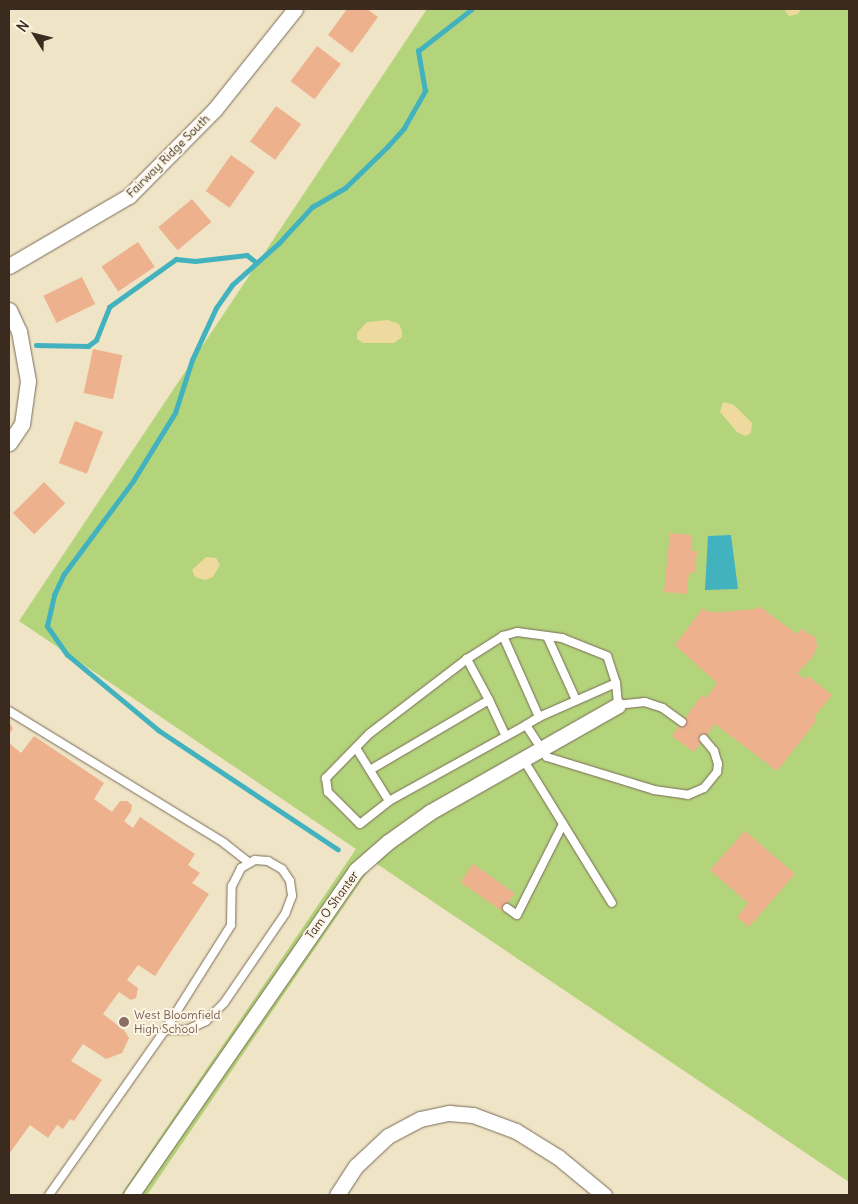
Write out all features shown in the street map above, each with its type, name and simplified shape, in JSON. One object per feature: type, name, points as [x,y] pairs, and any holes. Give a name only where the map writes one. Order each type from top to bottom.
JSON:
[{"type":"street","name":"Fairway Ridge South","points":[[9,266],[129,196],[214,109],[295,9]]},
{"type":"street","points":[[9,310],[19,331],[28,381],[22,424],[9,443]]},
{"type":"street","name":"Tam O Shanter","points":[[131,1195],[356,870],[388,842],[430,812],[618,705]]},
{"type":"street","points":[[340,1190],[372,1149],[404,1125],[449,1113],[473,1115],[516,1131],[558,1157],[604,1195]]},
{"type":"lane","points":[[616,683],[504,734],[388,801],[360,824],[328,792],[326,778],[356,748],[466,659],[504,636],[517,632],[562,638],[607,656],[616,683],[618,705],[645,702],[663,708],[682,722]]},
{"type":"lane","points":[[504,636],[539,717]]},
{"type":"lane","points":[[547,636],[576,700]]},
{"type":"lane","points":[[466,659],[490,700],[504,734]]},
{"type":"lane","points":[[370,770],[490,700]]},
{"type":"lane","points":[[9,710],[232,848],[248,862],[268,861],[282,869],[290,881],[292,896],[285,914],[224,1003],[206,1022],[187,1030],[165,1030]]},
{"type":"lane","points":[[526,724],[548,757],[680,796],[704,788],[714,779],[718,764],[714,751],[704,739]]},
{"type":"lane","points":[[356,748],[388,801]]},
{"type":"lane","points":[[522,759],[612,904]]},
{"type":"lane","points":[[507,908],[517,915],[562,824]]},
{"type":"lane","points":[[49,1195],[165,1030],[232,925],[232,886],[248,862]]},
{"type":"green space","points":[[427,9],[849,9],[849,1182],[374,862],[147,1195],[121,1195],[356,849],[19,621]]},
{"type":"sand","points":[[784,9],[801,9],[798,14],[789,16]]},
{"type":"sand","points":[[388,320],[399,324],[402,331],[402,337],[394,343],[363,343],[357,339],[357,333],[367,322]]},
{"type":"sand","points":[[723,402],[734,405],[752,423],[751,433],[745,436],[737,432],[720,412]]},
{"type":"sand","points":[[206,557],[216,558],[220,565],[213,577],[205,580],[195,577],[192,570]]},
{"type":"water","points":[[731,535],[738,589],[705,590],[708,536]]},
{"type":"building","points":[[347,9],[367,9],[378,17],[352,53],[328,35]]},
{"type":"building","points":[[317,46],[341,64],[314,99],[291,81]]},
{"type":"building","points":[[276,106],[301,124],[275,160],[250,142]]},
{"type":"building","points":[[231,155],[255,172],[230,208],[206,191]]},
{"type":"building","points":[[192,199],[211,222],[178,250],[158,227]]},
{"type":"building","points":[[138,242],[155,267],[118,291],[102,267]]},
{"type":"building","points":[[82,277],[95,304],[57,323],[43,296]]},
{"type":"building","points":[[93,349],[122,355],[113,399],[84,393]]},
{"type":"building","points":[[75,421],[103,432],[87,474],[59,463]]},
{"type":"building","points":[[44,482],[65,503],[34,534],[13,513]]},
{"type":"building","points":[[670,533],[692,535],[691,551],[697,551],[695,573],[689,572],[687,594],[664,592]]},
{"type":"building","points":[[759,606],[797,634],[801,629],[816,638],[817,647],[812,658],[797,673],[805,679],[808,676],[832,695],[814,717],[817,720],[777,771],[715,724],[694,752],[672,736],[702,695],[706,698],[717,683],[675,645],[703,608],[708,612],[722,612],[756,609]]},
{"type":"building","points":[[9,721],[13,729],[9,734]]},
{"type":"building","points":[[34,736],[104,783],[94,799],[112,812],[120,801],[127,801],[132,805],[131,811],[124,821],[133,828],[140,817],[195,854],[188,865],[200,873],[192,883],[209,894],[155,976],[138,965],[127,980],[138,988],[136,998],[131,1000],[119,992],[103,1014],[124,1030],[129,1038],[122,1053],[106,1059],[83,1044],[71,1061],[102,1080],[74,1121],[70,1119],[63,1129],[57,1125],[48,1138],[30,1125],[9,1154],[9,743],[21,753]]},
{"type":"building","points":[[745,831],[795,874],[749,927],[737,917],[748,903],[710,870]]},
{"type":"building","points":[[473,864],[515,893],[502,911],[460,882]]},
{"type":"waterway","points":[[338,850],[159,731],[67,655],[47,626],[54,595],[64,574],[133,481],[175,413],[192,360],[216,308],[232,285],[279,243],[312,207],[345,188],[404,128],[425,91],[418,51],[472,9]]},
{"type":"waterway","points":[[36,345],[88,346],[96,340],[109,307],[176,259],[195,261],[247,255],[256,262]]},
{"type":"place","name":"West Bloomfield High School","points":[[124,1022]]}]
